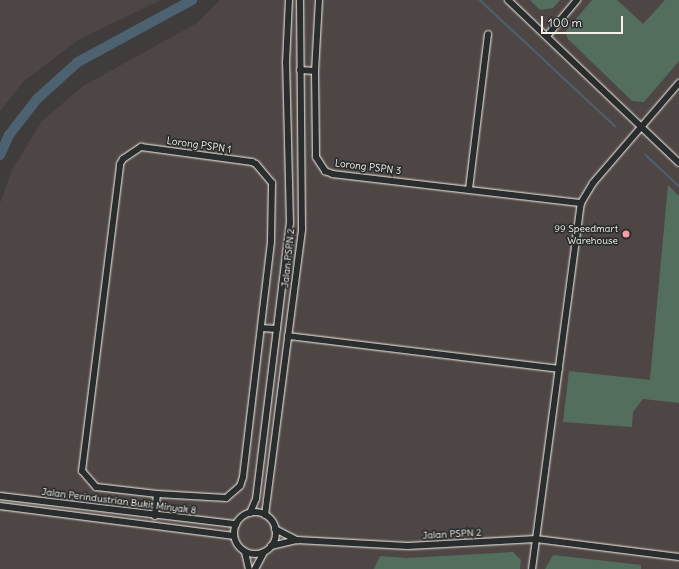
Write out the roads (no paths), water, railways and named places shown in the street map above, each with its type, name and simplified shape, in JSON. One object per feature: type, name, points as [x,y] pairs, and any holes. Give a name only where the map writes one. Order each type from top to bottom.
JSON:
[{"type":"street","name":"Jalan PSPN 2","points":[[250,513],[256,499],[290,223],[286,63],[289,0]]},
{"type":"street","name":"Jalan PSPN 2","points":[[265,515],[302,229],[300,0]]},
{"type":"street","name":"Lorong PSPN 3","points":[[319,0],[315,70],[316,157],[325,170],[333,174],[469,188],[581,203]]},
{"type":"street","points":[[508,0],[642,126],[679,163]]},
{"type":"street","points":[[547,36],[577,0]]},
{"type":"street","points":[[469,188],[488,34]]},
{"type":"street","points":[[300,70],[315,70]]},
{"type":"street","points":[[532,569],[581,203],[593,183],[679,83]]},
{"type":"street","name":"Lorong PSPN 1","points":[[146,147],[252,162],[270,179],[271,242],[240,486],[226,498],[220,499],[157,494],[96,487],[82,471],[120,164],[123,159],[146,147]]},
{"type":"street","points":[[260,328],[277,329]]},
{"type":"street","points":[[288,336],[559,369]]},
{"type":"street","points":[[155,516],[157,494]]},
{"type":"street","name":"Jalan Perindustrian Bukit Minyak 8","points":[[2,496],[155,516],[236,524]]},
{"type":"street","name":"Jalan Perindustrian Bukit Minyak 8","points":[[1,506],[234,536]]},
{"type":"street","points":[[249,569],[245,552],[236,543],[234,536],[236,524],[250,513],[265,515],[275,529],[298,540]]},
{"type":"street","points":[[271,546],[275,529]]},
{"type":"street","name":"Jalan PSPN 2","points":[[298,540],[408,546],[536,539],[679,558]]},
{"type":"street","points":[[255,569],[264,552],[271,546],[298,540]]},
{"type":"street","points":[[245,552],[264,552]]},
{"type":"waterway","points":[[0,155],[9,135],[37,99],[78,62],[192,0]]},
{"type":"waterway","points":[[480,0],[615,126]]},
{"type":"waterway","points":[[646,155],[679,186]]},
{"type":"place","name":"99 Speedmart Warehouse","points":[[626,234]]}]
